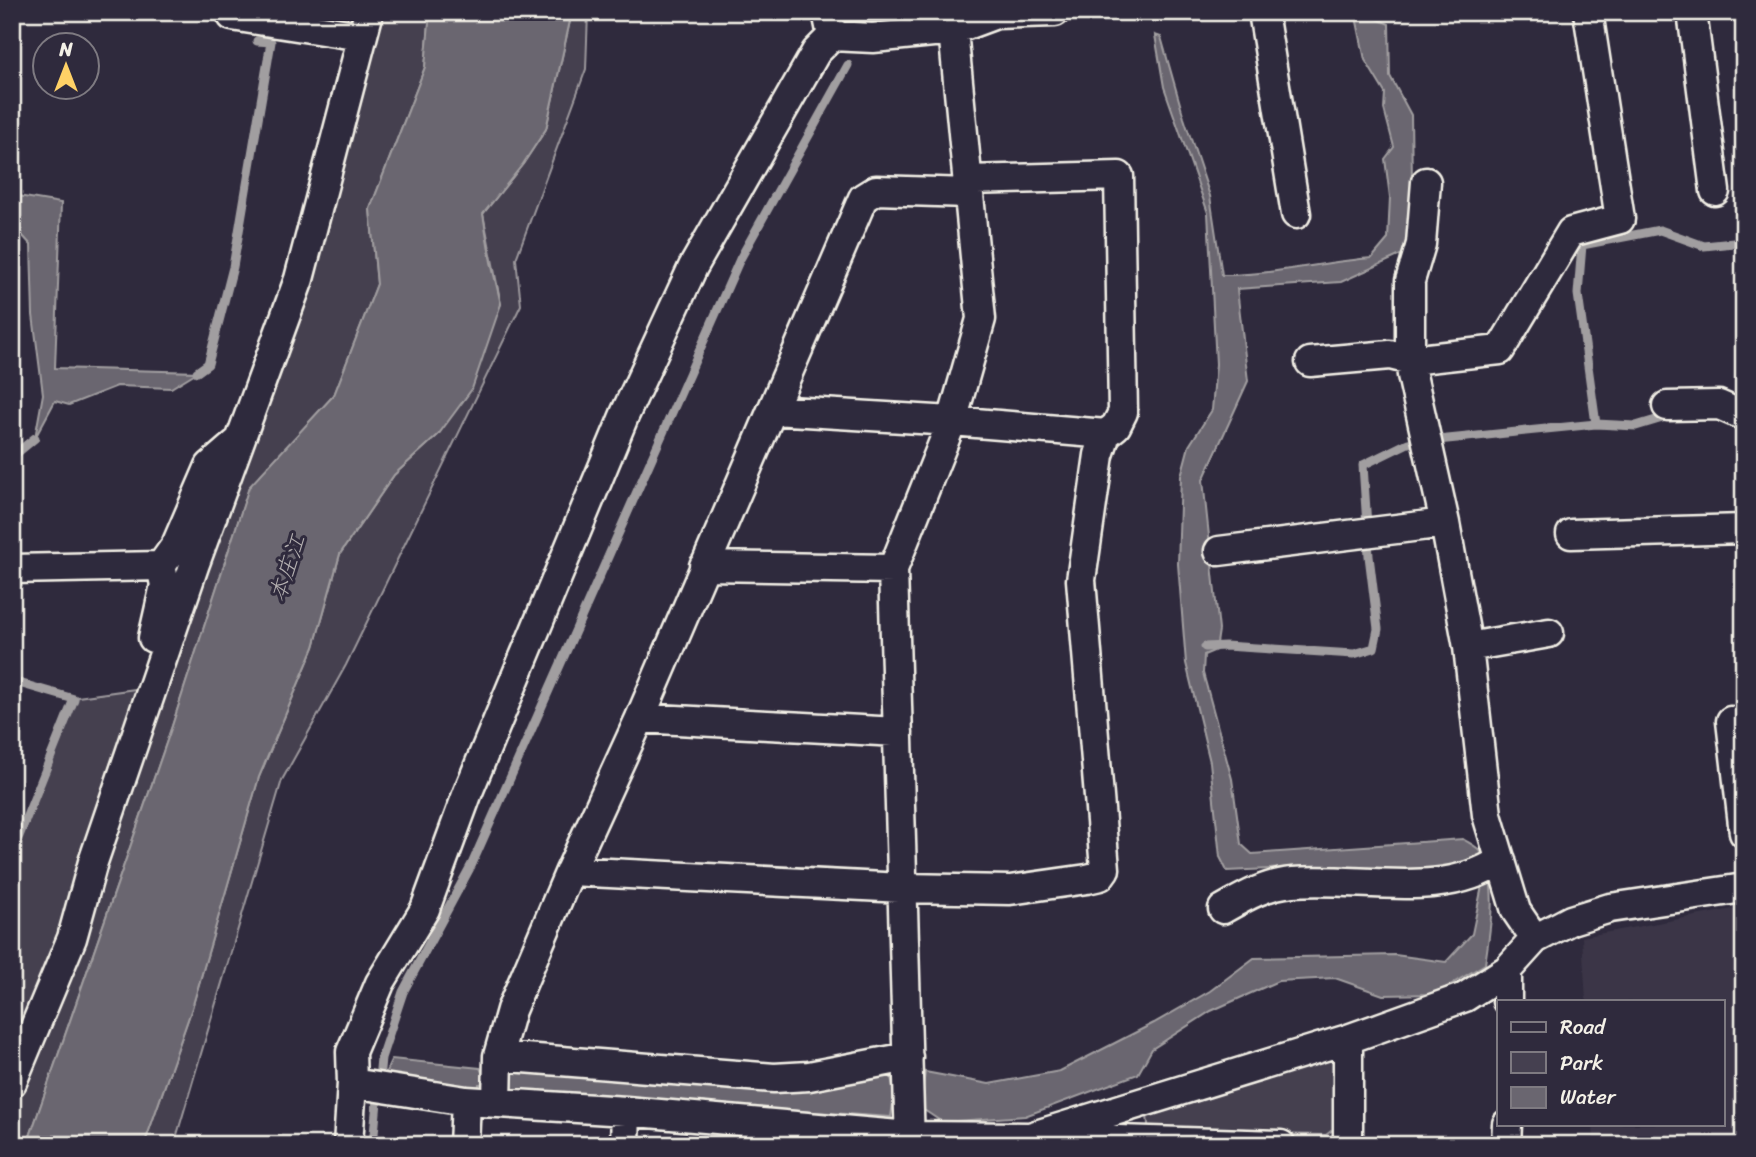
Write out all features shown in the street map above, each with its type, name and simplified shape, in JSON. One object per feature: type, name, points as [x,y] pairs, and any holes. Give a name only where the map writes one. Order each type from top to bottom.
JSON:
[{"type":"street","points":[[12,1082],[72,938],[93,862],[152,688],[299,279],[365,24],[232,16],[232,12]]},
{"type":"street","points":[[348,1145],[370,1086],[351,1052],[380,983],[425,909],[468,792],[630,402],[693,267],[830,24],[873,38],[953,30],[996,13],[1055,12]]},
{"type":"street","points":[[1263,12],[1296,214]]},
{"type":"street","points":[[1310,362],[1390,355],[1410,360],[1500,350],[1571,232],[1620,219],[1588,12]]},
{"type":"street","points":[[1692,12],[1715,191]]},
{"type":"street","points":[[910,1141],[893,569],[952,421],[981,318],[953,30]]},
{"type":"street","points":[[497,1079],[511,1010],[570,871],[640,718],[863,198],[876,190],[1119,176],[1123,412],[1116,426],[1106,435],[1099,455],[1081,580],[1105,869],[1100,876],[1010,890],[903,888],[570,871]]},
{"type":"street","points":[[1426,182],[1421,244],[1410,281],[1412,375],[1445,523],[1468,648],[1487,815],[1487,868],[1535,939]]},
{"type":"street","points":[[1667,406],[1718,405],[1744,416]]},
{"type":"street","points":[[773,410],[952,421],[1106,435]]},
{"type":"street","points":[[152,688],[149,655],[165,585],[161,566],[176,545],[210,466],[242,438]]},
{"type":"street","points":[[1219,551],[1445,523]]},
{"type":"street","points":[[1571,534],[1744,529]]},
{"type":"street","points":[[12,569],[161,566]]},
{"type":"street","points":[[704,566],[893,569]]},
{"type":"street","points":[[1468,648],[1549,633]]},
{"type":"street","points":[[640,718],[898,732]]},
{"type":"street","points":[[1731,721],[1744,833]]},
{"type":"street","points":[[1223,909],[1259,889],[1293,882],[1415,884],[1487,868]]},
{"type":"street","points":[[1030,1137],[1348,1039],[1465,997],[1507,970],[1535,939],[1571,920],[1610,908],[1744,888]]},
{"type":"street","points":[[1507,970],[1507,1000]]},
{"type":"street","points":[[1348,1039],[1348,1145]]},
{"type":"street","points":[[370,1086],[466,1101],[497,1079],[774,1079],[809,1076],[909,1080]]},
{"type":"street","points":[[497,1079],[626,1111],[799,1135],[910,1141],[1030,1137],[1281,1145]]},
{"type":"street","points":[[464,1145],[466,1101]]},
{"type":"street","points":[[625,1145],[626,1111]]},
{"type":"street","points":[[1506,1145],[1507,1126]]},
{"type":"shaded area","points":[[1744,907],[1744,1145],[1594,1145],[1593,1126],[1724,1126],[1724,1000],[1586,1000],[1582,937]]},
{"type":"green space","points":[[362,12],[430,12],[425,67],[370,209],[377,284],[334,395],[249,488],[172,726],[27,1145],[12,1145],[12,839],[21,838],[78,697],[142,688],[290,271]]},
{"type":"green space","points":[[572,12],[588,12],[586,69],[516,259],[521,305],[346,665],[282,780],[174,1145],[144,1145],[192,1008],[259,777],[314,647],[340,554],[394,475],[438,435],[501,304],[483,214],[523,164],[546,129]]},
{"type":"green space","points":[[1331,1058],[1339,1069],[1340,1124],[1326,1135],[1149,1132],[1147,1116]]},
{"type":"water","name":"本庄江","points":[[430,12],[572,12],[546,129],[523,164],[483,214],[501,304],[472,389],[438,435],[394,475],[340,554],[314,647],[259,777],[192,1008],[144,1145],[27,1145],[172,726],[249,487],[334,395],[377,284],[370,209],[425,67]]},
{"type":"water","points":[[1355,12],[1368,12],[1368,15],[1389,24],[1390,76],[1411,115],[1412,182],[1405,253],[1341,282],[1237,289],[1248,381],[1203,480],[1219,630],[1216,650],[1204,655],[1203,673],[1232,779],[1241,844],[1252,854],[1463,839],[1481,852],[1490,878],[1492,907],[1485,964],[1435,994],[1383,995],[1335,978],[1278,981],[1211,1011],[1152,1049],[1138,1074],[1025,1116],[942,1122],[924,1110],[923,1095],[894,1096],[891,1117],[511,1092],[509,1084],[479,1084],[479,1088],[383,1078],[392,1059],[480,1068],[483,1074],[512,1077],[515,1069],[785,1093],[889,1069],[893,1086],[923,1087],[925,1072],[989,1084],[1060,1071],[1210,991],[1254,958],[1395,955],[1446,962],[1472,934],[1482,886],[1464,866],[1416,874],[1290,868],[1227,871],[1220,857],[1210,762],[1186,663],[1178,564],[1181,476],[1189,446],[1212,410],[1216,364],[1208,213],[1164,87],[1155,35],[1161,37],[1210,196],[1222,275],[1260,273],[1372,258],[1388,239],[1390,197],[1385,159],[1394,147],[1384,109],[1385,93],[1365,60]]},
{"type":"water","points":[[12,195],[61,203],[55,368],[197,372],[171,388],[117,386],[69,405],[55,401],[35,438],[43,394],[33,315],[31,245],[12,224]]},
{"type":"waterway","points":[[874,23],[882,12]]},
{"type":"waterway","points":[[197,372],[208,364],[233,267],[271,42],[257,41]]},
{"type":"waterway","points":[[373,1145],[381,1058],[403,992],[472,864],[740,259],[848,65]]},
{"type":"waterway","points":[[1596,424],[1578,294],[1582,245],[1660,230],[1704,246],[1744,242]]},
{"type":"waterway","points":[[1205,647],[1354,654],[1374,648],[1378,629],[1369,556],[1363,465],[1408,443],[1596,424],[1636,426],[1669,416]]},
{"type":"waterway","points":[[12,457],[35,438]]},
{"type":"waterway","points":[[12,681],[74,699],[19,836],[12,837]]}]
